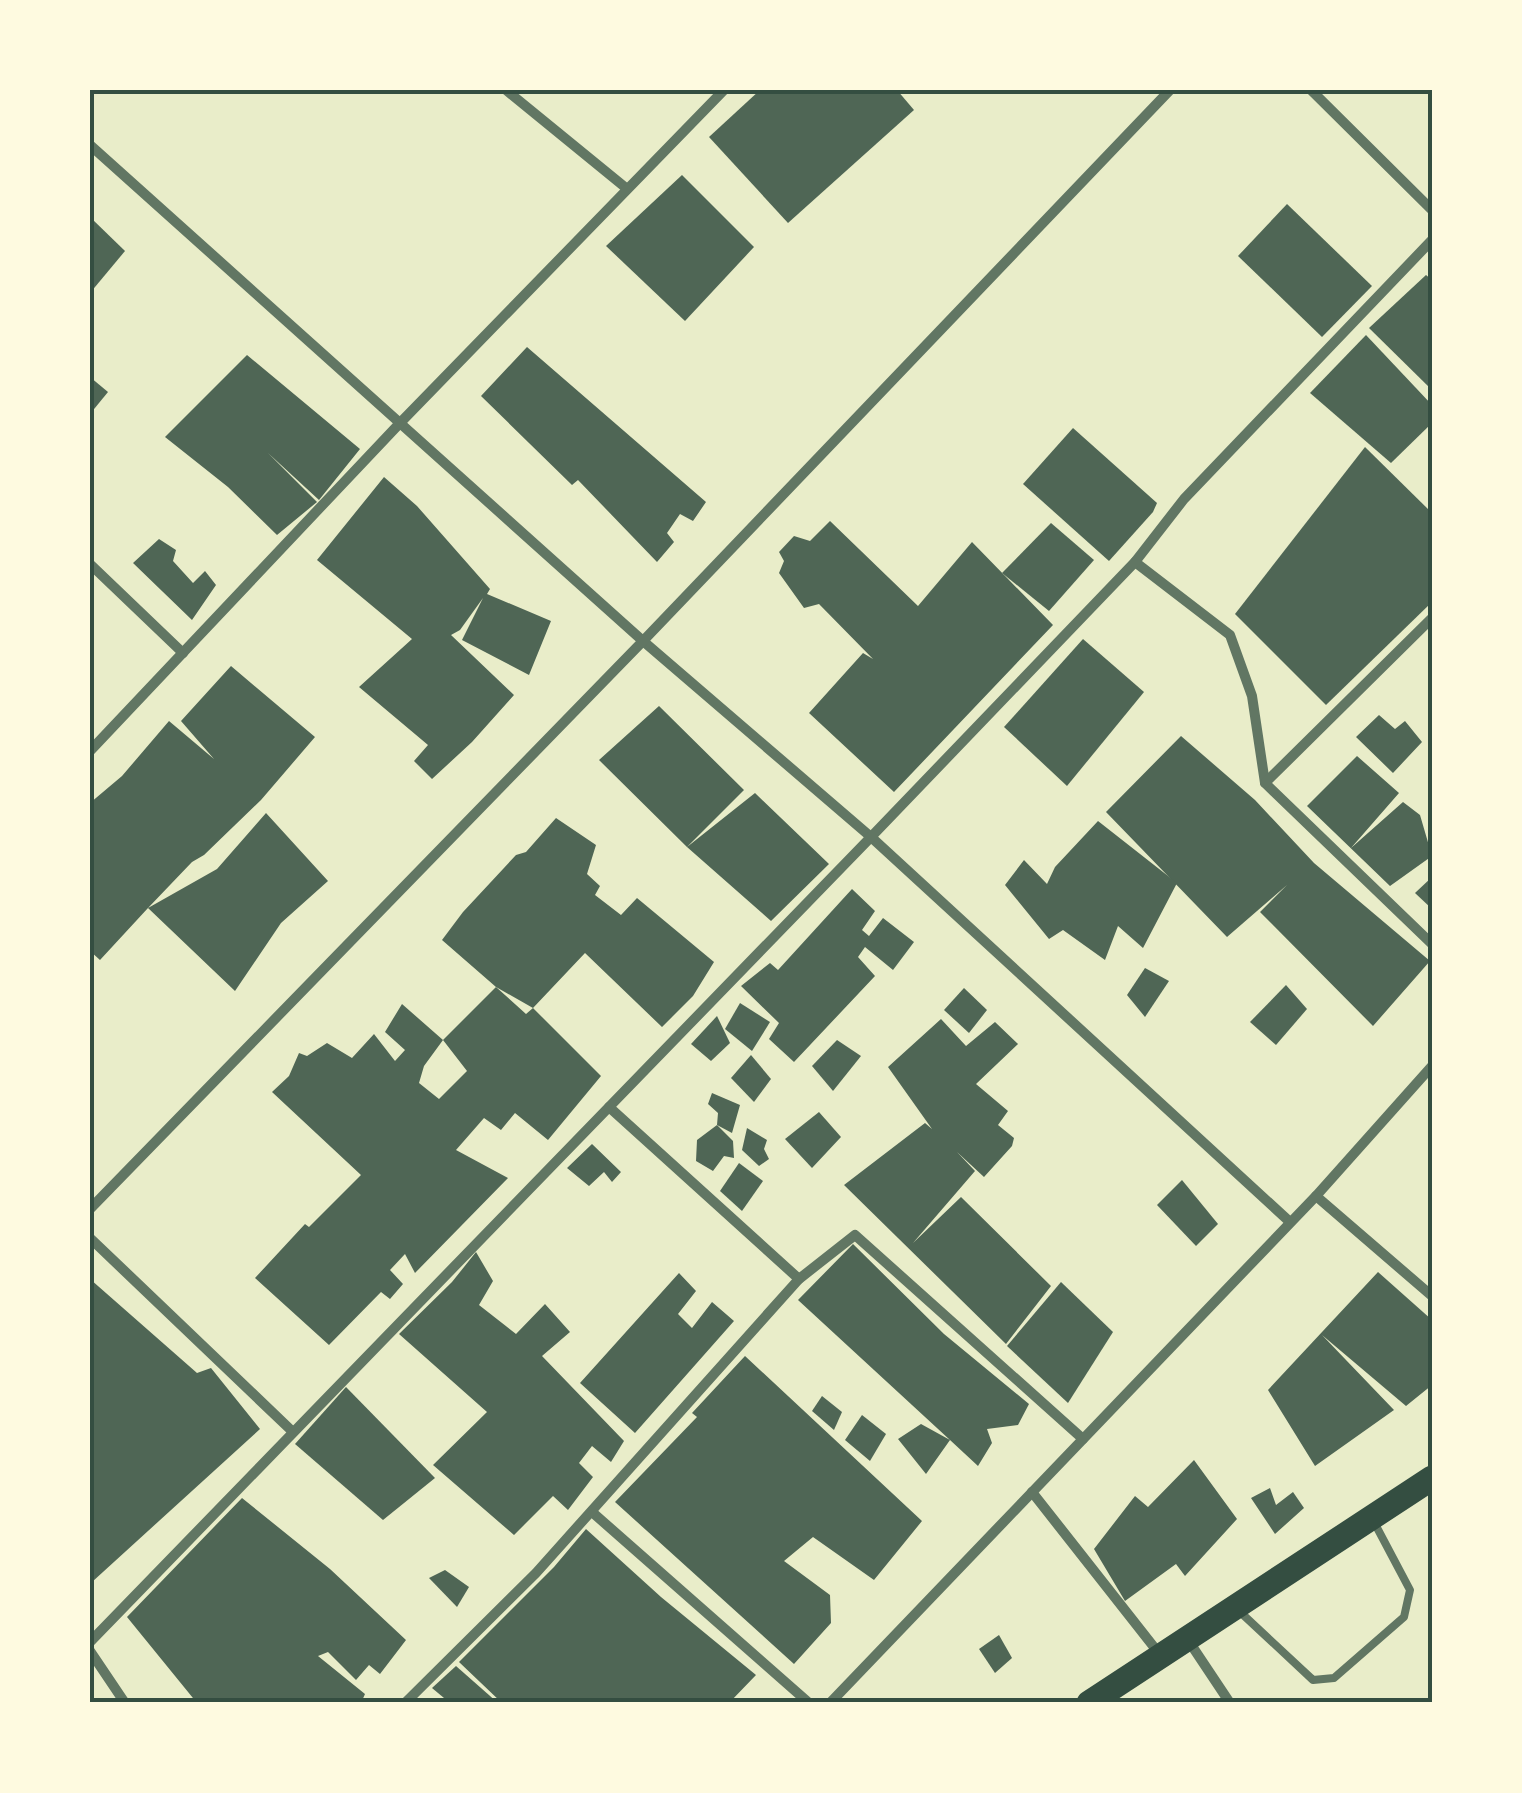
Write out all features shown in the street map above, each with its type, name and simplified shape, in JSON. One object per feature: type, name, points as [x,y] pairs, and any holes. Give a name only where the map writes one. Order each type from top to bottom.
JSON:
[{"type":"main road","points":[[1090,1703],[1432,1478]]},
{"type":"street","points":[[506,90],[626,188]]},
{"type":"street","points":[[90,750],[724,90]]},
{"type":"street","points":[[90,1210],[1170,90]]},
{"type":"street","points":[[1311,90],[1432,210]]},
{"type":"street","points":[[90,145],[643,640],[871,837],[1290,1222]]},
{"type":"street","points":[[90,1642],[871,837],[1134,562],[1184,499],[1432,240]]},
{"type":"street","points":[[1134,562],[1230,635],[1252,696],[1265,783],[1432,944]]},
{"type":"street","points":[[90,564],[183,652]]},
{"type":"street","points":[[1265,783],[1432,618]]},
{"type":"street","points":[[830,1703],[1316,1196],[1432,1066]]},
{"type":"street","points":[[609,1107],[799,1279]]},
{"type":"street","points":[[1316,1196],[1432,1296]]},
{"type":"street","points":[[90,1238],[293,1432]]},
{"type":"street","points":[[405,1703],[592,1512],[799,1279],[849,1238],[862,1239],[1083,1439]]},
{"type":"street","points":[[1032,1492],[1161,1656]]},
{"type":"street","points":[[592,1512],[809,1703]]},
{"type":"street","points":[[1188,1639],[1230,1703]]},
{"type":"street","points":[[90,1651],[125,1703]]},
{"type":"lane","points":[[1236,1607],[1313,1680],[1334,1678],[1404,1617],[1410,1590],[1372,1518]]},
{"type":"building","points":[[760,90],[897,90],[914,110],[788,223],[709,137]]},
{"type":"building","points":[[682,175],[754,247],[685,321],[606,246]]},
{"type":"building","points":[[1287,204],[1372,286],[1322,337],[1238,256]]},
{"type":"building","points":[[90,217],[125,251],[90,293]]},
{"type":"building","points":[[1426,275],[1432,280],[1432,390],[1369,328]]},
{"type":"building","points":[[1366,335],[1432,405],[1432,423],[1391,463],[1310,393]]},
{"type":"building","points":[[527,347],[706,502],[693,521],[680,514],[667,533],[674,542],[657,562],[578,480],[572,485],[481,396]]},
{"type":"building","points":[[247,355],[360,449],[319,500],[268,453],[317,502],[277,535],[228,487],[165,437]]},
{"type":"building","points":[[90,377],[108,392],[90,414]]},
{"type":"building","points":[[1073,428],[1157,503],[1109,561],[1023,484]]},
{"type":"building","points":[[1365,447],[1432,513],[1432,602],[1326,705],[1235,614]]},
{"type":"building","points":[[384,477],[417,506],[490,589],[487,594],[551,621],[529,675],[462,640],[483,598],[460,630],[451,635],[514,695],[432,779],[414,761],[428,745],[359,687],[412,639],[317,560]]},
{"type":"building","points":[[830,521],[918,606],[972,542],[1053,625],[894,792],[809,713],[863,653],[873,659],[819,604],[804,608],[779,573],[784,561],[779,552],[794,536],[810,541]]},
{"type":"building","points":[[1051,523],[1094,560],[1049,611],[1002,573]]},
{"type":"building","points":[[159,539],[176,550],[173,561],[193,583],[205,571],[216,585],[192,620],[133,563]]},
{"type":"building","points":[[1083,639],[1144,692],[1067,786],[1004,727]]},
{"type":"building","points":[[231,666],[315,737],[261,800],[192,862],[100,960],[90,951],[90,803],[122,776],[169,721],[214,759],[181,721]]},
{"type":"building","points":[[659,706],[744,790],[687,847],[599,760]]},
{"type":"building","points":[[1379,715],[1395,729],[1405,721],[1422,742],[1393,773],[1356,737]]},
{"type":"building","points":[[1181,736],[1255,800],[1314,863],[1430,961],[1373,1026],[1260,912],[1287,885],[1227,937],[1106,812]]},
{"type":"building","points":[[1357,756],[1399,793],[1351,848],[1403,802],[1420,815],[1432,856],[1390,886],[1307,806]]},
{"type":"building","points":[[755,793],[829,864],[771,921],[687,847]]},
{"type":"building","points":[[266,813],[328,881],[281,923],[235,991],[148,908],[217,869]]},
{"type":"building","points":[[556,818],[596,845],[587,874],[600,886],[595,895],[621,915],[637,898],[714,962],[693,996],[662,1027],[585,953],[533,1008],[496,987],[442,940],[516,855],[526,852]]},
{"type":"building","points":[[1098,821],[1177,883],[1143,948],[1118,926],[1105,960],[1063,930],[1049,939],[1005,885],[1024,860],[1047,884],[1055,867]]},
{"type":"building","points":[[1432,877],[1432,909],[1415,893]]},
{"type":"building","points":[[852,889],[875,911],[862,930],[869,936],[883,918],[914,942],[893,970],[865,947],[858,957],[875,976],[794,1062],[769,1039],[779,1023],[741,986],[770,963],[778,970]]},
{"type":"building","points":[[1145,968],[1169,981],[1145,1017],[1127,995]]},
{"type":"building","points":[[1286,985],[1307,1009],[1276,1045],[1250,1022]]},
{"type":"building","points":[[496,987],[526,1014],[533,1008],[601,1076],[548,1140],[515,1113],[501,1130],[484,1118],[456,1150],[508,1178],[415,1273],[405,1254],[390,1270],[403,1284],[390,1299],[381,1292],[329,1345],[255,1278],[305,1224],[309,1227],[361,1175],[272,1092],[289,1076],[299,1053],[307,1056],[327,1043],[352,1058],[374,1034],[395,1061],[405,1050],[385,1032],[402,1004],[443,1040]],"holes":[[[443,1040],[467,1071],[439,1099],[419,1083],[424,1066]]]},
{"type":"building","points":[[964,988],[987,1010],[969,1033],[944,1010]]},
{"type":"building","points":[[740,1003],[770,1022],[752,1051],[725,1029]]},
{"type":"building","points":[[717,1016],[730,1043],[711,1061],[691,1044]]},
{"type":"building","points":[[941,1019],[966,1046],[995,1022],[1018,1044],[976,1084],[1008,1111],[998,1125],[1014,1138],[1012,1146],[984,1177],[957,1152],[975,1171],[913,1243],[961,1197],[1051,1286],[1006,1344],[844,1185],[925,1123],[932,1129],[888,1067]]},
{"type":"building","points":[[837,1040],[861,1056],[833,1091],[812,1066]]},
{"type":"building","points":[[751,1055],[771,1079],[754,1102],[731,1078]]},
{"type":"building","points":[[712,1093],[740,1105],[732,1133],[717,1125],[718,1113],[708,1104]]},
{"type":"building","points":[[819,1112],[841,1137],[812,1168],[785,1139]]},
{"type":"building","points":[[717,1125],[733,1141],[734,1158],[724,1156],[713,1171],[696,1161],[697,1140]]},
{"type":"building","points":[[747,1128],[767,1140],[764,1149],[769,1159],[759,1166],[742,1150]]},
{"type":"building","points":[[592,1144],[621,1172],[612,1182],[604,1172],[589,1186],[567,1168]]},
{"type":"building","points":[[739,1163],[763,1181],[742,1211],[720,1191]]},
{"type":"building","points":[[1182,1180],[1218,1224],[1196,1246],[1157,1205]]},
{"type":"building","points":[[853,1244],[944,1334],[1029,1404],[1018,1425],[987,1429],[992,1443],[978,1466],[798,1300]]},
{"type":"building","points":[[476,1252],[493,1281],[479,1305],[516,1334],[545,1304],[570,1332],[542,1356],[624,1441],[611,1462],[592,1446],[579,1463],[593,1477],[568,1510],[553,1496],[514,1535],[433,1465],[487,1412],[399,1334],[452,1282]]},
{"type":"building","points":[[1378,1272],[1432,1320],[1432,1385],[1406,1406],[1322,1335],[1394,1410],[1315,1466],[1268,1390]]},
{"type":"building","points":[[679,1273],[696,1291],[678,1314],[692,1328],[712,1302],[734,1321],[635,1433],[580,1383]]},
{"type":"building","points":[[90,1279],[197,1373],[211,1368],[260,1429],[92,1582]]},
{"type":"building","points":[[1061,1282],[1113,1332],[1068,1403],[1007,1346]]},
{"type":"building","points":[[745,1356],[922,1521],[874,1580],[813,1537],[784,1561],[830,1595],[831,1623],[794,1664],[615,1502],[697,1417],[692,1413]]},
{"type":"building","points":[[346,1387],[435,1478],[383,1520],[295,1444]]},
{"type":"building","points":[[822,1396],[842,1412],[834,1430],[812,1411]]},
{"type":"building","points":[[862,1415],[886,1434],[870,1461],[845,1440]]},
{"type":"building","points":[[921,1424],[950,1440],[926,1474],[898,1439]]},
{"type":"building","points":[[1194,1460],[1237,1519],[1185,1576],[1176,1564],[1125,1601],[1094,1549],[1135,1496],[1148,1507]]},
{"type":"building","points":[[1270,1488],[1276,1505],[1293,1492],[1304,1508],[1275,1534],[1251,1498]]},
{"type":"building","points":[[242,1498],[330,1569],[406,1640],[380,1674],[369,1665],[356,1680],[328,1652],[318,1656],[365,1694],[361,1703],[197,1703],[127,1617]]},
{"type":"building","points":[[586,1529],[756,1675],[729,1703],[502,1703],[459,1662],[554,1567]]},
{"type":"building","points":[[445,1570],[469,1587],[457,1607],[429,1578]]},
{"type":"building","points":[[999,1635],[1012,1658],[995,1673],[979,1649]]},
{"type":"building","points":[[456,1666],[498,1703],[450,1703],[432,1688]]}]
